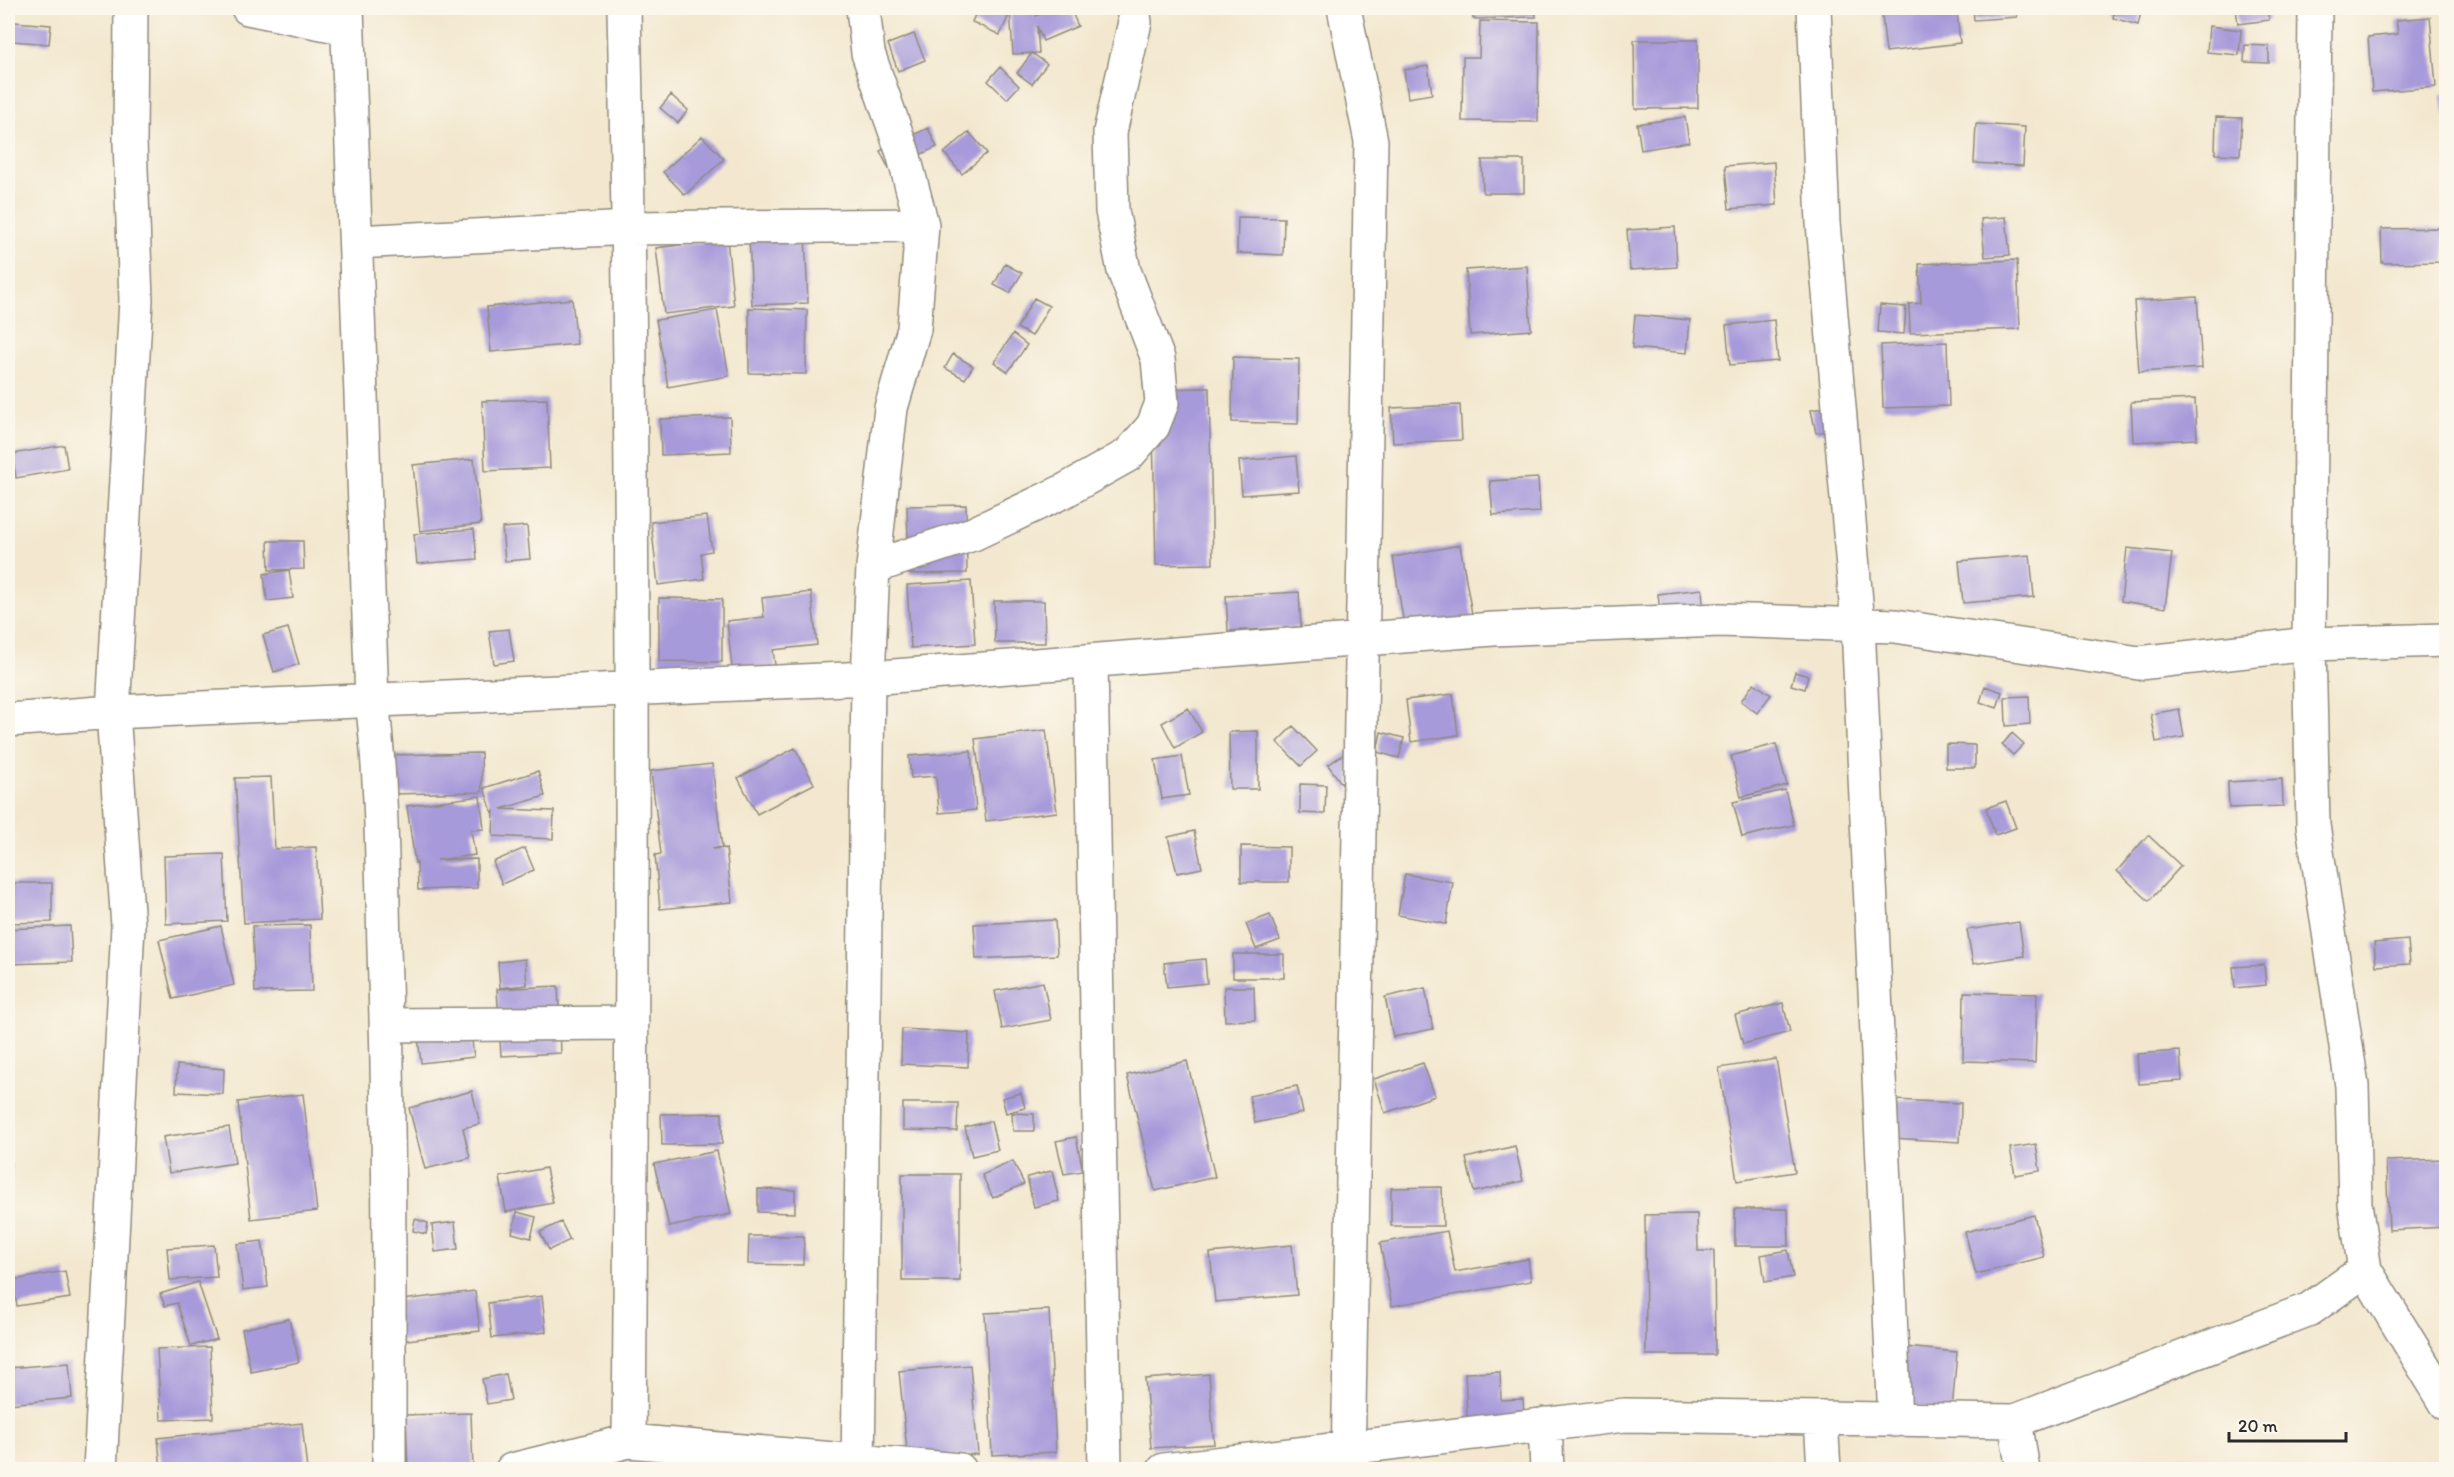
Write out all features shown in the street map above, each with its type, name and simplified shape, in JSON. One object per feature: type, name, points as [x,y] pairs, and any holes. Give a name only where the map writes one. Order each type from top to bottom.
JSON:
[{"type":"street","points":[[100,1470],[128,926],[113,712],[136,300],[130,142],[131,8]]},
{"type":"street","points":[[248,8],[347,18],[372,700],[378,751],[387,1025],[389,1470]]},
{"type":"street","points":[[624,8],[630,228],[633,687],[629,1441]]},
{"type":"street","points":[[858,1465],[868,678],[873,567],[891,408],[914,329],[922,225],[903,153],[868,52],[863,8]]},
{"type":"street","points":[[1344,8],[1371,141],[1348,1458]]},
{"type":"street","points":[[1814,8],[1823,223],[1858,625],[1895,1420]]},
{"type":"street","points":[[2315,8],[2309,644],[2313,825],[2352,1086],[2355,1204],[2365,1270],[2446,1403]]},
{"type":"street","points":[[873,567],[973,534],[1064,490],[1128,454],[1153,426],[1162,403],[1158,359],[1124,271],[1112,211],[1110,132],[1137,12]]},
{"type":"street","points":[[356,242],[630,228],[922,225]]},
{"type":"street","points":[[8,720],[113,712],[868,678],[1493,629],[1720,620],[1895,626],[2139,663],[2309,644],[2446,640]]},
{"type":"street","points":[[1091,662],[1105,1470]]},
{"type":"street","points":[[387,1025],[632,1023]]},
{"type":"street","points":[[1164,1470],[1348,1458],[1545,1424],[1625,1415],[2014,1421],[2310,1309],[2365,1270]]},
{"type":"street","points":[[1821,1418],[1824,1470]]},
{"type":"street","points":[[2014,1421],[2023,1470]]},
{"type":"street","points":[[1545,1424],[1547,1470]]},
{"type":"street","points":[[512,1470],[629,1441],[858,1465],[960,1470]]},
{"type":"building","points":[[978,8],[998,8],[1010,13],[1000,35],[972,22]]},
{"type":"building","points":[[1035,8],[1036,16],[1056,8],[1070,8],[1078,26],[1043,41],[1037,26],[1039,53],[1013,54],[1010,10]]},
{"type":"building","points":[[1473,8],[1535,8],[1536,17],[1473,19]]},
{"type":"building","points":[[1881,8],[1941,8],[1942,13],[1957,11],[1960,43],[1886,52]]},
{"type":"building","points":[[1973,8],[2016,8],[2017,17],[1974,20]]},
{"type":"building","points":[[2115,8],[2142,8],[2138,25],[2113,18]]},
{"type":"building","points":[[2267,8],[2269,20],[2238,24],[2236,9]]},
{"type":"building","points":[[2430,17],[2436,87],[2372,92],[2368,37],[2398,34],[2396,20]]},
{"type":"building","points":[[1480,21],[1539,22],[1538,122],[1462,121],[1463,57],[1479,57]]},
{"type":"building","points":[[14,22],[51,25],[49,44],[12,41]]},
{"type":"building","points":[[2209,26],[2241,30],[2239,55],[2207,52]]},
{"type":"building","points":[[914,34],[925,60],[898,71],[888,44]]},
{"type":"building","points":[[1634,40],[1698,40],[1698,108],[1635,109]]},
{"type":"building","points":[[2245,45],[2269,46],[2269,63],[2244,62]]},
{"type":"building","points":[[1032,53],[1047,64],[1032,84],[1017,73]]},
{"type":"building","points":[[1428,66],[1432,94],[1408,98],[1404,70]]},
{"type":"building","points":[[1000,67],[1019,86],[1007,99],[988,81]]},
{"type":"building","points":[[2446,94],[2446,117],[2445,117],[2442,95]]},
{"type":"building","points":[[671,95],[688,110],[678,123],[660,108]]},
{"type":"building","points":[[1685,117],[1689,142],[1641,150],[1637,124]]},
{"type":"building","points":[[2216,117],[2242,118],[2240,155],[2215,154]]},
{"type":"building","points":[[1976,124],[2025,127],[2023,166],[1974,163]]},
{"type":"building","points":[[928,128],[937,147],[889,169],[880,151]]},
{"type":"building","points":[[969,132],[987,153],[962,174],[944,153]]},
{"type":"building","points":[[702,136],[724,159],[685,195],[663,172]]},
{"type":"building","points":[[1482,160],[1524,160],[1524,193],[1483,193]]},
{"type":"building","points":[[1774,162],[1777,205],[1729,209],[1725,166]]},
{"type":"building","points":[[1238,217],[1284,218],[1283,255],[1237,253]]},
{"type":"building","points":[[2006,217],[2010,255],[1985,257],[1981,219]]},
{"type":"building","points":[[1675,227],[1677,267],[1630,270],[1627,230]]},
{"type":"building","points":[[2444,228],[2445,262],[2382,263],[2381,229]]},
{"type":"building","points":[[805,234],[808,303],[752,305],[749,236]]},
{"type":"building","points":[[727,239],[734,306],[664,314],[656,248]]},
{"type":"building","points":[[2017,260],[2020,329],[1910,333],[1909,304],[1921,303],[1919,264]]},
{"type":"building","points":[[1005,264],[1022,273],[1010,293],[994,285]]},
{"type":"building","points":[[1527,266],[1531,330],[1470,335],[1466,270]]},
{"type":"building","points":[[2197,297],[2202,368],[2139,372],[2134,301]]},
{"type":"building","points":[[1034,298],[1049,306],[1032,336],[1017,328]]},
{"type":"building","points":[[572,299],[577,344],[491,352],[487,307]]},
{"type":"building","points":[[1880,305],[1906,307],[1904,334],[1878,332]]},
{"type":"building","points":[[749,308],[807,310],[806,374],[749,373]]},
{"type":"building","points":[[717,310],[729,376],[668,387],[656,320]]},
{"type":"building","points":[[1635,315],[1690,320],[1687,353],[1632,348]]},
{"type":"building","points":[[1774,320],[1778,361],[1730,365],[1726,325]]},
{"type":"building","points":[[1013,334],[1027,345],[1008,372],[994,362]]},
{"type":"building","points":[[1947,342],[1949,406],[1883,408],[1881,345]]},
{"type":"building","points":[[953,354],[973,366],[965,379],[945,368]]},
{"type":"building","points":[[1233,357],[1299,359],[1298,424],[1232,422]]},
{"type":"building","points":[[1209,388],[1213,564],[1156,565],[1152,389]]},
{"type":"building","points":[[547,399],[550,468],[485,471],[482,401]]},
{"type":"building","points":[[2195,399],[2197,439],[2133,442],[2131,402]]},
{"type":"building","points":[[1843,404],[1847,428],[1816,433],[1811,410]]},
{"type":"building","points":[[1460,405],[1462,440],[1393,443],[1391,408]]},
{"type":"building","points":[[730,417],[731,452],[661,455],[660,419]]},
{"type":"building","points":[[64,445],[68,469],[16,478],[12,454]]},
{"type":"building","points":[[1296,456],[1299,491],[1242,495],[1239,461]]},
{"type":"building","points":[[474,459],[481,524],[420,531],[413,465]]},
{"type":"building","points":[[1538,478],[1540,512],[1493,515],[1490,481]]},
{"type":"building","points":[[966,505],[967,573],[909,574],[907,506]]},
{"type":"building","points":[[707,516],[712,551],[701,553],[704,579],[658,585],[651,522]]},
{"type":"building","points":[[527,526],[530,559],[505,561],[502,528]]},
{"type":"building","points":[[474,529],[477,559],[417,564],[414,534]]},
{"type":"building","points":[[268,541],[303,541],[304,569],[269,570]]},
{"type":"building","points":[[1460,545],[1473,620],[1405,631],[1393,557]]},
{"type":"building","points":[[2127,548],[2172,553],[2165,608],[2121,601]]},
{"type":"building","points":[[2030,555],[2034,597],[1963,603],[1959,561]]},
{"type":"building","points":[[289,570],[293,598],[267,601],[264,574]]},
{"type":"building","points":[[971,581],[975,644],[911,648],[907,585]]},
{"type":"building","points":[[1702,589],[1704,618],[1661,622],[1658,594]]},
{"type":"building","points":[[811,592],[817,645],[773,650],[776,672],[733,677],[727,621],[764,617],[762,598]]},
{"type":"building","points":[[1299,592],[1301,627],[1228,631],[1226,596]]},
{"type":"building","points":[[659,598],[722,599],[722,662],[659,661]]},
{"type":"building","points":[[994,601],[1044,601],[1045,643],[995,643]]},
{"type":"building","points":[[288,628],[299,664],[274,672],[263,635]]},
{"type":"building","points":[[509,629],[514,661],[494,664],[489,631]]},
{"type":"building","points":[[1795,672],[1808,676],[1805,689],[1791,685]]},
{"type":"building","points":[[1754,683],[1771,695],[1757,713],[1741,701]]},
{"type":"building","points":[[1985,686],[2002,692],[1997,708],[1980,702]]},
{"type":"building","points":[[1453,694],[1458,735],[1411,742],[1406,700]]},
{"type":"building","points":[[2029,696],[2030,724],[2006,726],[2005,697]]},
{"type":"building","points":[[1188,708],[1202,732],[1175,748],[1162,723]]},
{"type":"building","points":[[2179,709],[2184,737],[2156,742],[2151,714]]},
{"type":"building","points":[[1293,726],[1317,751],[1301,766],[1277,742]]},
{"type":"building","points":[[1046,730],[1057,812],[986,821],[975,739]]},
{"type":"building","points":[[1258,731],[1258,789],[1230,789],[1229,732]]},
{"type":"building","points":[[1381,732],[1404,738],[1399,758],[1377,752]]},
{"type":"building","points":[[2012,733],[2024,744],[2013,755],[2002,745]]},
{"type":"building","points":[[1776,744],[1787,785],[1741,797],[1731,756]]},
{"type":"building","points":[[1946,744],[1975,745],[1975,768],[1946,768]]},
{"type":"building","points":[[795,748],[814,784],[757,814],[738,778]]},
{"type":"building","points":[[1351,749],[1349,794],[1328,765]]},
{"type":"building","points":[[971,751],[976,810],[939,813],[936,776],[911,778],[909,756]]},
{"type":"building","points":[[481,753],[482,792],[391,794],[389,755]]},
{"type":"building","points":[[1182,756],[1189,795],[1162,799],[1155,760]]},
{"type":"building","points":[[712,764],[722,847],[712,849],[726,848],[732,902],[660,909],[655,855],[661,854],[651,771]]},
{"type":"building","points":[[538,771],[545,796],[501,809],[554,811],[553,839],[493,836],[494,811],[492,812],[484,788]]},
{"type":"building","points":[[271,777],[275,849],[316,847],[320,919],[244,923],[235,778]]},
{"type":"building","points":[[2282,779],[2283,806],[2229,808],[2228,782]]},
{"type":"building","points":[[1300,784],[1326,785],[1325,814],[1300,813]]},
{"type":"building","points":[[1785,790],[1794,825],[1742,837],[1733,802]]},
{"type":"building","points":[[480,796],[484,829],[471,830],[475,855],[437,860],[477,859],[477,888],[418,890],[417,862],[415,863],[407,806]]},
{"type":"building","points":[[2006,801],[2016,828],[1995,835],[1986,808]]},
{"type":"building","points":[[1194,831],[1202,868],[1177,873],[1168,837]]},
{"type":"building","points":[[2148,835],[2181,866],[2149,901],[2117,871]]},
{"type":"building","points":[[1241,846],[1289,847],[1289,882],[1241,882]]},
{"type":"building","points":[[525,848],[534,870],[502,884],[493,862]]},
{"type":"building","points":[[224,854],[227,921],[166,924],[164,856]]},
{"type":"building","points":[[1405,874],[1453,882],[1446,924],[1398,915]]},
{"type":"building","points":[[8,883],[52,883],[52,922],[8,923]]},
{"type":"building","points":[[1270,915],[1280,940],[1256,949],[1246,924]]},
{"type":"building","points":[[1055,920],[1057,955],[976,959],[974,924]]},
{"type":"building","points":[[2019,922],[2024,956],[1973,964],[1967,930]]},
{"type":"building","points":[[310,925],[312,991],[255,992],[252,926]]},
{"type":"building","points":[[70,926],[72,962],[8,964],[8,929]]},
{"type":"building","points":[[221,926],[234,985],[173,999],[159,940]]},
{"type":"building","points":[[2408,940],[2410,964],[2376,966],[2374,943]]},
{"type":"building","points":[[1233,954],[1284,954],[1284,978],[1233,978]]},
{"type":"building","points":[[525,959],[527,985],[500,988],[498,962]]},
{"type":"building","points":[[1205,959],[1207,983],[1167,987],[1164,963]]},
{"type":"building","points":[[2264,965],[2266,985],[2235,988],[2233,967]]},
{"type":"building","points":[[1043,982],[1051,1020],[1002,1029],[995,991]]},
{"type":"building","points":[[558,986],[561,1053],[501,1056],[497,989]]},
{"type":"building","points":[[1224,987],[1254,987],[1255,1020],[1225,1021]]},
{"type":"building","points":[[1425,988],[1433,1029],[1393,1037],[1385,997]]},
{"type":"building","points":[[1964,992],[2037,994],[2035,1063],[1963,1061]]},
{"type":"building","points":[[1783,1003],[1790,1032],[1743,1044],[1735,1015]]},
{"type":"building","points":[[902,1029],[969,1033],[968,1067],[901,1064]]},
{"type":"building","points":[[471,1032],[474,1057],[421,1063],[418,1038]]},
{"type":"building","points":[[2180,1051],[2182,1081],[2139,1084],[2137,1054]]},
{"type":"building","points":[[1776,1059],[1795,1172],[1737,1181],[1719,1068]]},
{"type":"building","points":[[1187,1061],[1215,1177],[1155,1191],[1127,1075]]},
{"type":"building","points":[[1423,1063],[1435,1096],[1385,1113],[1374,1079]]},
{"type":"building","points":[[177,1065],[224,1069],[223,1094],[176,1092]]},
{"type":"building","points":[[1297,1086],[1303,1113],[1255,1123],[1249,1096]]},
{"type":"building","points":[[472,1091],[480,1124],[463,1128],[470,1158],[425,1169],[409,1108]]},
{"type":"building","points":[[1021,1093],[1025,1108],[1006,1113],[1002,1098]]},
{"type":"building","points":[[303,1094],[317,1211],[251,1219],[238,1102]]},
{"type":"building","points":[[1893,1100],[1961,1103],[1960,1142],[1891,1138]]},
{"type":"building","points":[[903,1103],[958,1103],[957,1131],[903,1130]]},
{"type":"building","points":[[722,1113],[722,1144],[662,1145],[661,1114]]},
{"type":"building","points":[[1012,1113],[1034,1114],[1034,1131],[1013,1131]]},
{"type":"building","points":[[991,1121],[998,1150],[972,1156],[965,1127]]},
{"type":"building","points":[[229,1127],[235,1163],[169,1173],[163,1137]]},
{"type":"building","points":[[1076,1137],[1083,1171],[1064,1174],[1056,1141]]},
{"type":"building","points":[[2036,1144],[2040,1171],[2015,1175],[2010,1148]]},
{"type":"building","points":[[1515,1146],[1523,1181],[1474,1192],[1466,1158]]},
{"type":"building","points":[[717,1151],[731,1214],[669,1227],[654,1164]]},
{"type":"building","points":[[2446,1159],[2446,1227],[2389,1230],[2386,1161]]},
{"type":"building","points":[[1013,1161],[1024,1184],[993,1198],[982,1175]]},
{"type":"building","points":[[8,1162],[11,1162],[9,1181],[8,1181]]},
{"type":"building","points":[[546,1168],[553,1203],[506,1212],[500,1177]]},
{"type":"building","points":[[1052,1171],[1059,1201],[1034,1207],[1027,1177]]},
{"type":"building","points":[[902,1174],[960,1174],[960,1281],[902,1281]]},
{"type":"building","points":[[1442,1187],[1443,1226],[1391,1226],[1391,1188]]},
{"type":"building","points":[[758,1189],[795,1190],[795,1213],[758,1212]]},
{"type":"building","points":[[1735,1209],[1788,1209],[1789,1246],[1735,1246]]},
{"type":"building","points":[[517,1212],[536,1217],[531,1238],[512,1233]]},
{"type":"building","points":[[1697,1214],[1698,1251],[1714,1251],[1715,1355],[1646,1355],[1645,1215]]},
{"type":"building","points":[[2034,1215],[2044,1257],[1976,1274],[1965,1232]]},
{"type":"building","points":[[415,1219],[428,1223],[426,1234],[413,1231]]},
{"type":"building","points":[[455,1222],[458,1249],[435,1252],[432,1225]]},
{"type":"building","points":[[561,1222],[570,1240],[549,1250],[540,1232]]},
{"type":"building","points":[[1447,1231],[1455,1272],[1528,1259],[1531,1281],[1392,1306],[1380,1243]]},
{"type":"building","points":[[749,1236],[804,1236],[803,1265],[748,1264]]},
{"type":"building","points":[[262,1241],[268,1287],[243,1290],[237,1244]]},
{"type":"building","points":[[214,1245],[217,1277],[170,1280],[167,1248]]},
{"type":"building","points":[[1292,1245],[1297,1295],[1215,1302],[1210,1253]]},
{"type":"building","points":[[1788,1250],[1793,1277],[1765,1282],[1761,1255]]},
{"type":"building","points":[[65,1271],[70,1298],[17,1306],[13,1280]]},
{"type":"building","points":[[198,1282],[217,1339],[191,1346],[177,1303],[165,1306],[160,1294]]},
{"type":"building","points":[[475,1291],[480,1331],[383,1343],[378,1303]]},
{"type":"building","points":[[542,1296],[546,1332],[492,1338],[488,1303]]},
{"type":"building","points":[[1049,1310],[1056,1452],[992,1455],[985,1313]]},
{"type":"building","points":[[289,1319],[299,1362],[251,1372],[242,1329]]},
{"type":"building","points":[[1894,1346],[1957,1352],[1951,1422],[1888,1416]]},
{"type":"building","points":[[210,1347],[213,1418],[161,1420],[157,1349]]},
{"type":"building","points":[[69,1363],[72,1398],[8,1404],[8,1368]]},
{"type":"building","points":[[970,1365],[978,1454],[908,1460],[899,1371]]},
{"type":"building","points":[[1500,1372],[1501,1400],[1523,1399],[1525,1432],[1468,1435],[1465,1373]]},
{"type":"building","points":[[506,1374],[511,1400],[487,1404],[482,1379]]},
{"type":"building","points":[[1209,1374],[1214,1444],[1151,1448],[1145,1379]]},
{"type":"building","points":[[471,1413],[473,1470],[408,1470],[406,1415]]},
{"type":"building","points":[[302,1423],[307,1470],[161,1470],[158,1438]]}]
